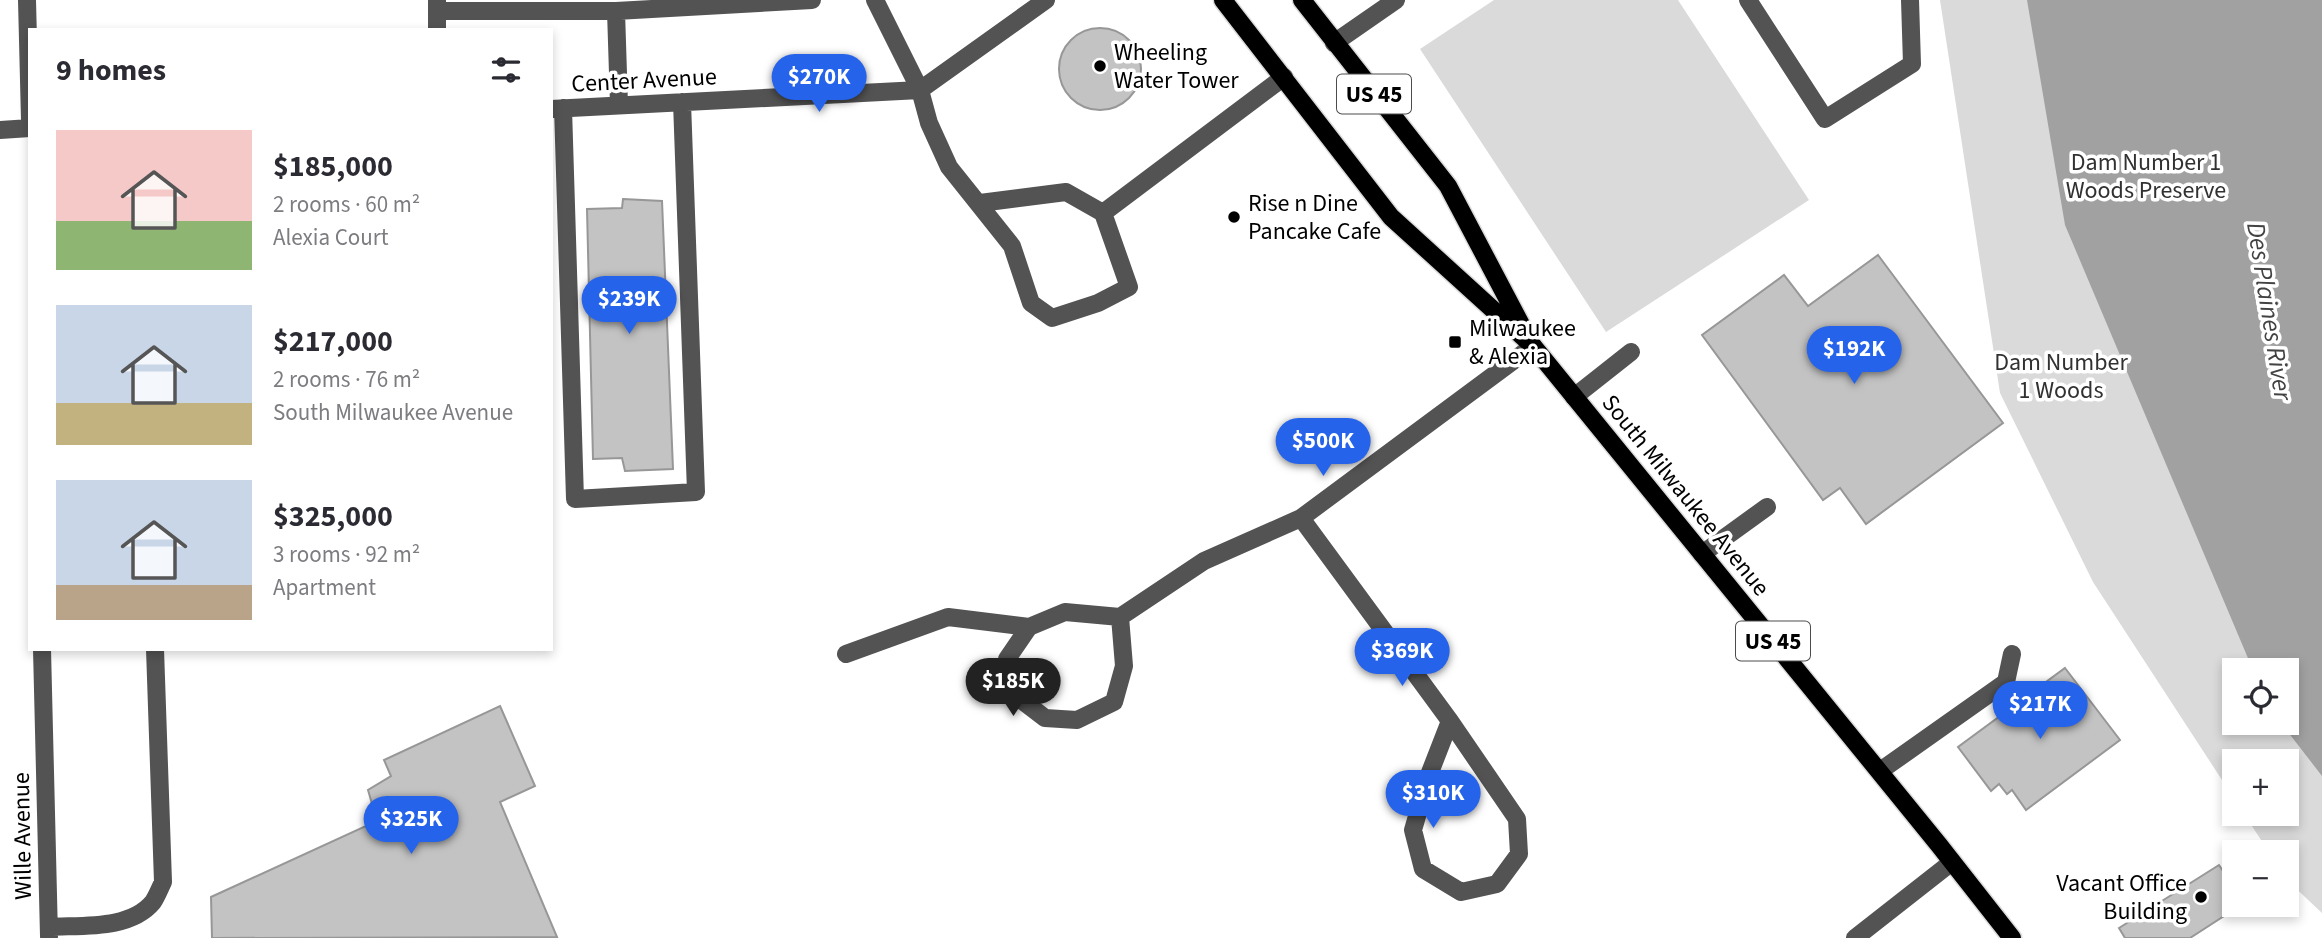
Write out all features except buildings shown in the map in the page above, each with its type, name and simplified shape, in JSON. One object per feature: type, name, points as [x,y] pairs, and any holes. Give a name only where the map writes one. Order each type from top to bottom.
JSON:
[{"type":"main road","name":"South Milwaukee Avenue","points":[[1223,0],[1391,217],[1532,346],[1880,771],[2012,938]]},
{"type":"main road","name":"South Milwaukee Avenue","points":[[1302,0],[1448,186],[1532,346]]},
{"type":"street","points":[[27,0],[28,40]]},
{"type":"street","points":[[437,28],[437,5],[616,11],[812,0]]},
{"type":"street","points":[[875,0],[920,90],[929,123],[949,167],[1012,246],[1031,303],[1052,318],[1098,303],[1129,287],[1103,213],[1066,192],[980,203]]},
{"type":"street","points":[[920,90],[1046,0]]},
{"type":"street","points":[[1334,43],[1396,0]]},
{"type":"street","points":[[1748,0],[1825,119],[1912,65],[1910,0]]},
{"type":"street","points":[[616,11],[619,105]]},
{"type":"street","points":[[1103,213],[1284,77]]},
{"type":"street","name":"Center Avenue","points":[[557,108],[920,90]]},
{"type":"street","points":[[557,108],[575,499],[696,492],[682,102]]},
{"type":"street","points":[[0,130],[28,128]]},
{"type":"street","points":[[846,654],[948,617],[1029,627],[1065,612],[1120,617],[1204,561],[1301,518],[1532,346]]},
{"type":"street","points":[[1574,397],[1631,352]]},
{"type":"street","points":[[1702,554],[1767,506]]},
{"type":"street","points":[[1301,518],[1450,721],[1517,819],[1519,854],[1497,884],[1461,892],[1423,869],[1413,831],[1429,775],[1450,721]]},
{"type":"street","points":[[1029,627],[1007,659],[1020,699],[1045,718],[1077,720],[1114,702],[1124,666],[1120,617]]},
{"type":"street","name":"Wille Avenue","points":[[42,651],[49,933]]},
{"type":"street","points":[[49,933],[116,923],[137,914],[153,901],[163,882],[155,651]]},
{"type":"street","points":[[1880,771],[2006,682],[2012,654]]},
{"type":"street","points":[[1855,938],[1952,862]]},
{"type":"green space","points":[[1494,0],[1678,0],[1809,200],[1606,332],[1420,49]]},
{"type":"green space","name":"Dam Number 1 Woods Preserve","points":[[1940,0],[2322,0],[2322,913],[2299,891],[2299,840],[2261,840],[2252,826],[2299,826],[2299,749],[2222,749],[2222,780],[2093,582],[2000,393]]},
{"type":"water","name":"Dam Number 1 Woods Preserve","points":[[2027,0],[2322,0],[2322,776],[2290,735],[2299,735],[2299,658],[2248,658],[2065,225]]},
{"type":"place","name":"Wheeling Water Tower","points":[[1100,66]]},
{"type":"place","name":"Rise n Dine Pancake Cafe","points":[[1234,217]]},
{"type":"place","name":"Milwaukee & Alexia","points":[[1455,342]]},
{"type":"place","name":"Vacant Office Building","points":[[2201,897]]},
{"type":"water label","name":"Des Plaines River","points":[[2270,311]]},
{"type":"park label","name":"Dam Number 1 Woods","points":[[2061,376]]}]
